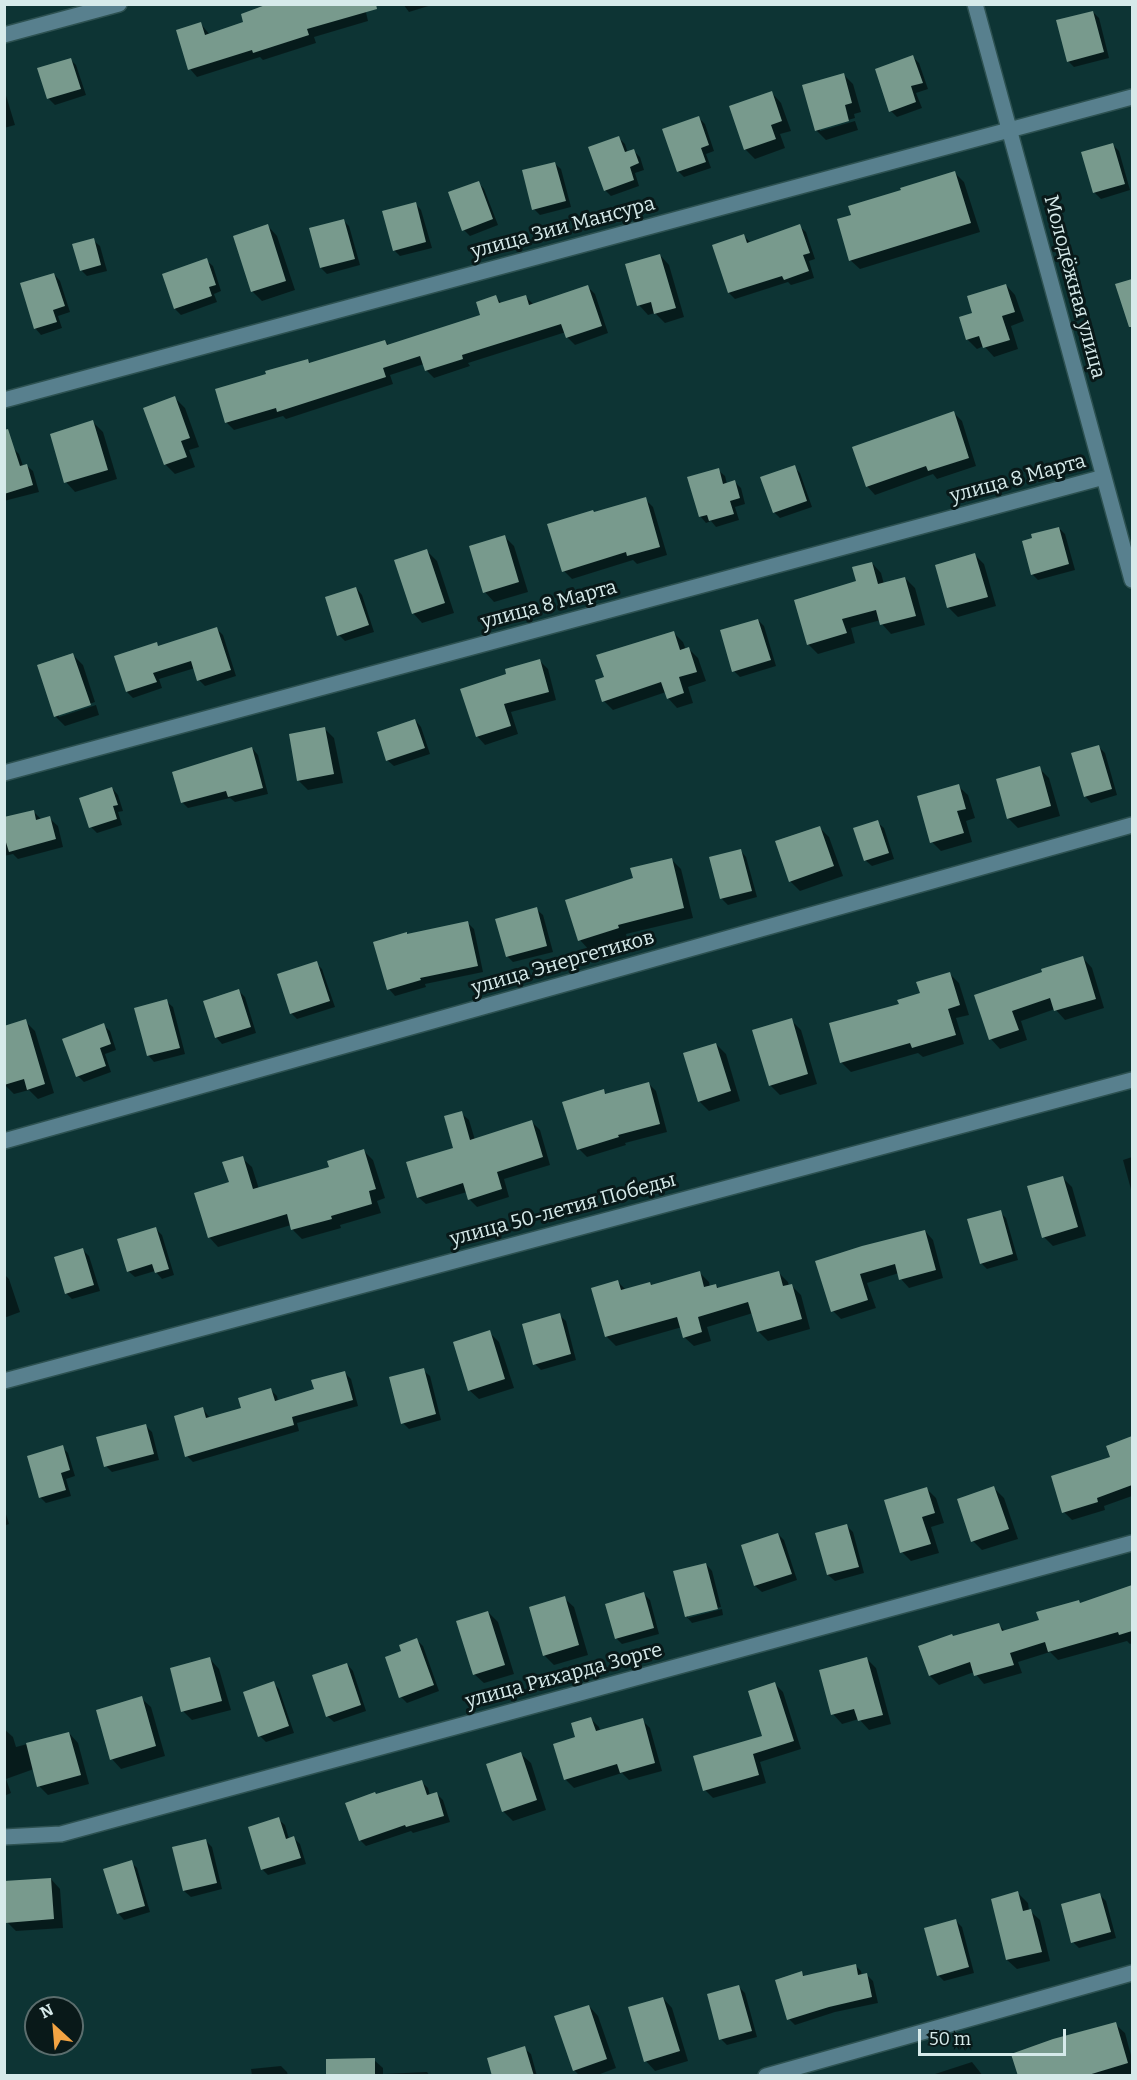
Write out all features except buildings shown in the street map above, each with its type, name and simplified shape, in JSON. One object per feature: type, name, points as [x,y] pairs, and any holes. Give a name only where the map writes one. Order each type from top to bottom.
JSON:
[{"type":"street","points":[[4,35],[119,4]]},
{"type":"street","name":"Молодёжная улица","points":[[975,4],[1132,580]]},
{"type":"street","name":"улица Зии Мансура","points":[[4,400],[1132,97]]},
{"type":"street","name":"улица 8 Марта","points":[[4,772],[1104,477]]},
{"type":"street","name":"улица Энергетиков","points":[[4,1141],[1132,825]]},
{"type":"street","name":"улица 50-летия Победы","points":[[4,1381],[1132,1080]]},
{"type":"street","name":"улица Рихарда Зорге","points":[[4,1837],[61,1834],[1132,1543]]},
{"type":"street","points":[[766,2076],[1132,1973]]}]
